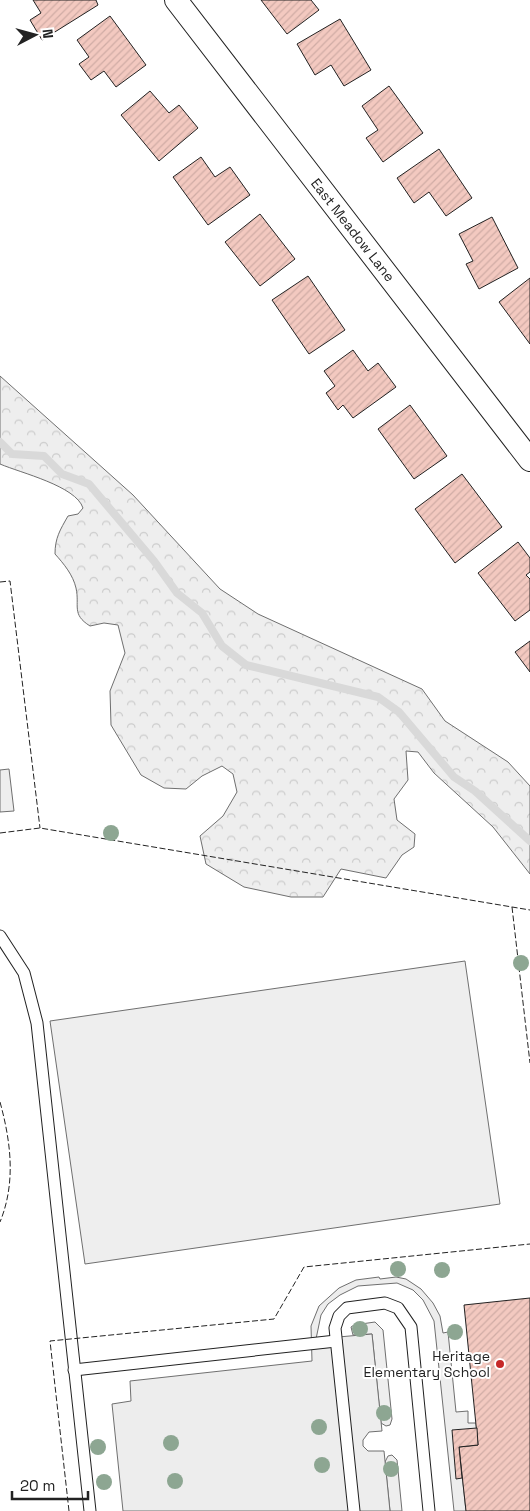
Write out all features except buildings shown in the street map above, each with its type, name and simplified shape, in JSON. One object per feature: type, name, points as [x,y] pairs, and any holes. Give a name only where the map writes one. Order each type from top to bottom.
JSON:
[{"type":"street","name":"East Meadow Lane","points":[[176,0],[530,460]]},
{"type":"lane","points":[[0,936],[24,973],[36,1023],[90,1511]]},
{"type":"lane","points":[[354,1511],[335,1328],[339,1316],[347,1308],[385,1303],[398,1308],[406,1317],[410,1327],[429,1511]]},
{"type":"lane","points":[[74,1370],[336,1341]]},
{"type":"green space","points":[[0,376],[133,495],[220,589],[258,614],[422,689],[445,721],[508,762],[530,786],[530,874],[493,827],[434,773],[418,752],[406,751],[408,780],[394,799],[397,820],[415,834],[414,847],[402,855],[386,878],[341,869],[323,897],[291,897],[244,887],[206,864],[200,836],[223,816],[237,792],[233,774],[222,766],[202,776],[186,789],[164,788],[141,775],[111,725],[110,691],[125,653],[118,625],[104,623],[90,626],[80,618],[77,609],[75,583],[68,570],[55,554],[58,534],[68,516],[78,514],[83,508],[70,493],[59,487],[0,464]]},
{"type":"green space","points":[[9,769],[14,811],[0,812],[0,770]]},
{"type":"green space","points":[[465,961],[500,1204],[85,1264],[50,1021]]},
{"type":"green space","points":[[375,1322],[383,1330],[392,1419],[390,1425],[386,1426],[381,1423],[372,1334],[353,1335],[351,1327]]},
{"type":"green space","points":[[392,1455],[397,1460],[402,1511],[390,1511],[385,1462],[388,1456]]},
{"type":"shaded area","points":[[379,1277],[380,1279],[396,1277],[406,1279],[421,1289],[433,1303],[440,1316],[443,1333],[448,1332],[456,1412],[468,1411],[468,1423],[476,1423],[478,1445],[459,1447],[466,1511],[454,1511],[434,1321],[423,1300],[413,1290],[397,1283],[358,1286],[340,1295],[328,1304],[321,1315],[316,1339],[372,1334],[382,1431],[369,1432],[363,1440],[363,1446],[368,1451],[384,1451],[390,1511],[123,1511],[112,1404],[131,1401],[130,1381],[312,1361],[311,1326],[319,1306],[339,1288],[356,1280]]},
{"type":"waterway","points":[[0,442],[12,454],[44,456],[62,474],[89,484],[154,561],[177,593],[202,613],[222,646],[246,665],[378,697],[399,712],[454,777],[475,791],[530,841]]},
{"type":"fence","points":[[0,582],[10,581],[40,828]]},
{"type":"fence","points":[[0,833],[40,828],[530,910]]},
{"type":"fence","points":[[512,907],[530,1063]]},
{"type":"fence","points":[[0,1102],[7,1132],[10,1162],[8,1192],[0,1222]]},
{"type":"fence","points":[[69,1511],[50,1341],[274,1319],[304,1267],[530,1244]]},
{"type":"place","name":"Heritage Elementary School","points":[[500,1364]]}]
